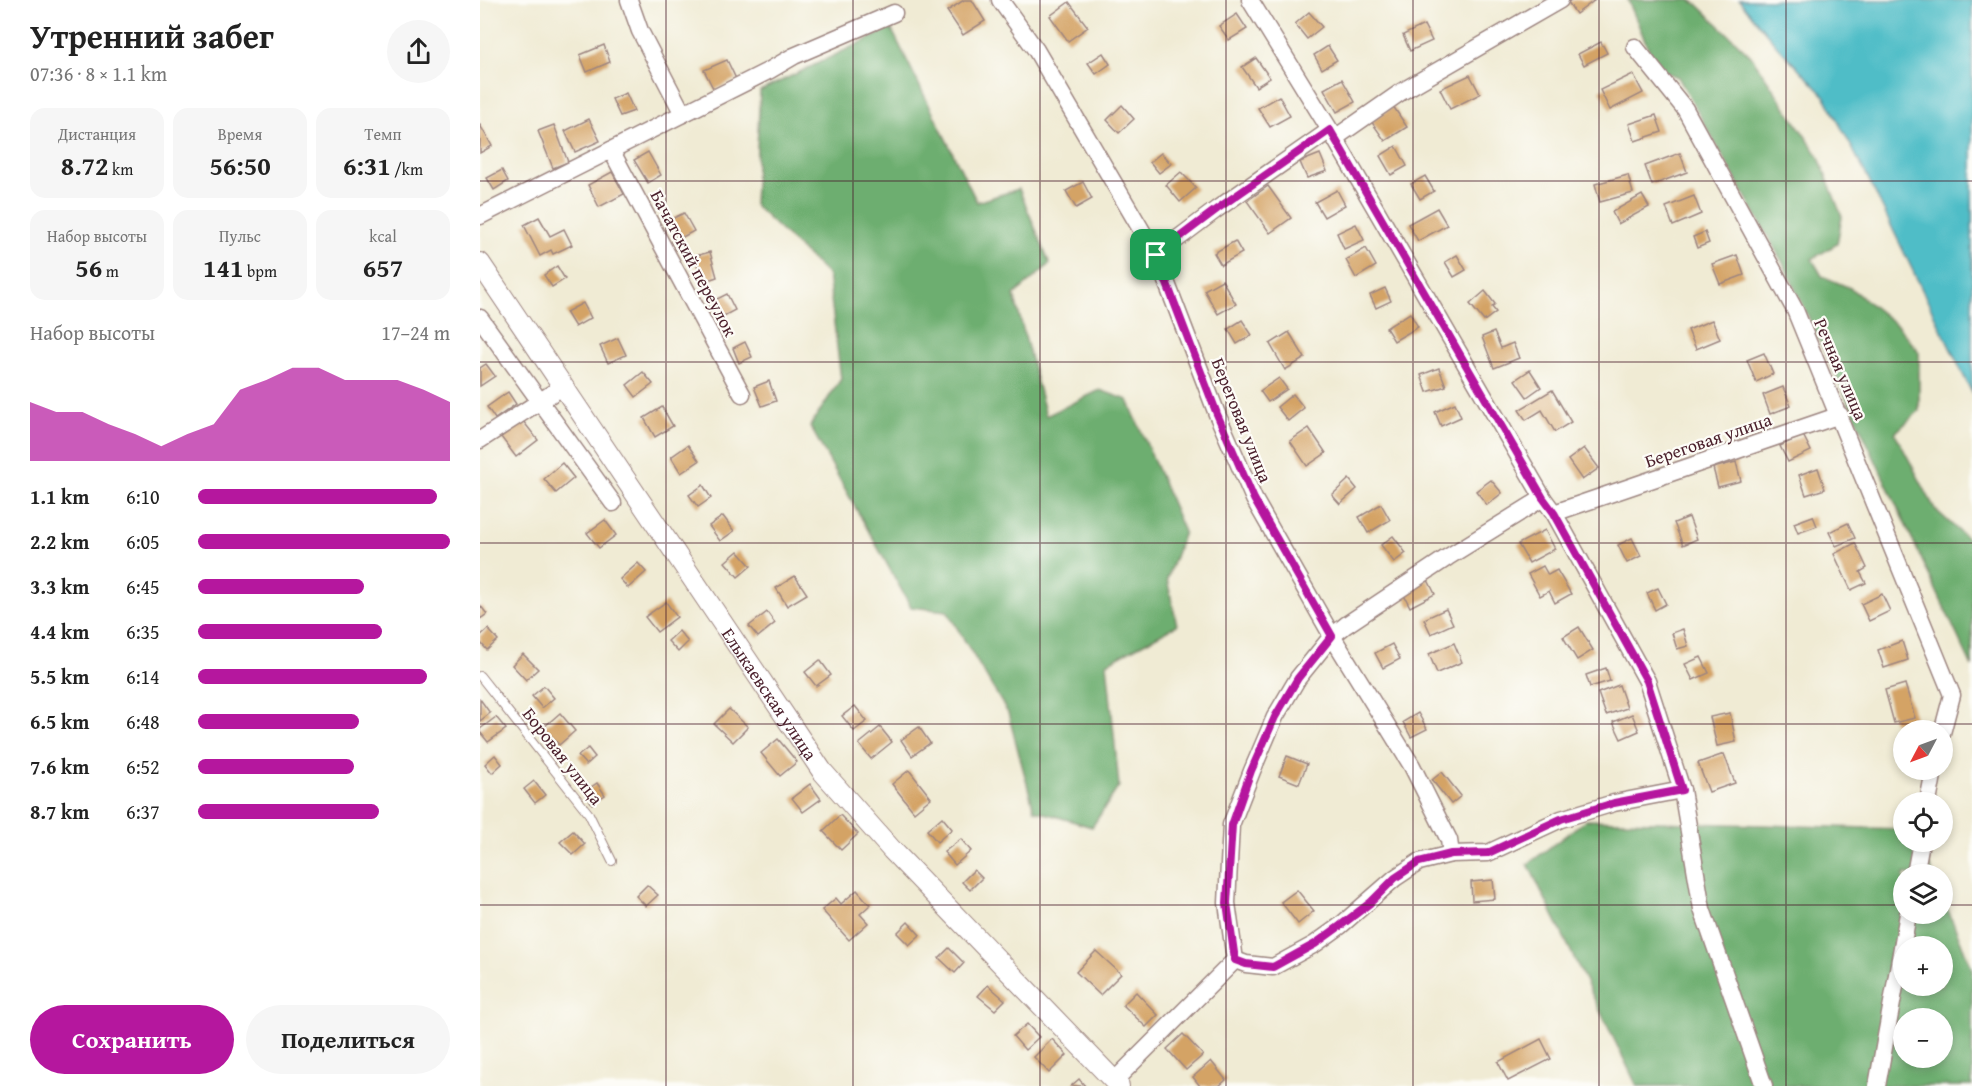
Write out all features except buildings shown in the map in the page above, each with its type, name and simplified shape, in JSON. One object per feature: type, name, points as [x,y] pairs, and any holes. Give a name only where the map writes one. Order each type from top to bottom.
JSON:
[{"type":"street","points":[[629,0],[640,31],[683,114]]},
{"type":"street","name":"Береговая улица","points":[[1000,0],[1036,50],[1156,255],[1217,414],[1254,499],[1332,636],[1412,766],[1449,840],[1451,854]]},
{"type":"street","points":[[1250,0],[1332,134],[1543,498],[1554,513],[1647,681],[1682,790],[1702,909],[1764,1086]]},
{"type":"street","points":[[1156,255],[1217,209],[1332,134],[1560,0]]},
{"type":"street","points":[[480,216],[794,56],[894,13]]},
{"type":"street","name":"Речная улица","points":[[1635,47],[1685,109],[1795,310],[1840,415],[1952,695],[1945,720]]},
{"type":"street","name":"Бачатский переулок","points":[[611,150],[742,394]]},
{"type":"street","name":"Елыкаевская улица","points":[[480,263],[822,771],[892,850],[1117,1083]]},
{"type":"street","points":[[480,318],[613,503]]},
{"type":"street","points":[[480,440],[562,387]]},
{"type":"street","name":"Береговая улица","points":[[1554,513],[1840,415]]},
{"type":"street","points":[[1235,960],[1227,903],[1232,825],[1251,771],[1275,717],[1298,678],[1332,636],[1448,557],[1543,498]]},
{"type":"street","points":[[1235,960],[1246,964],[1273,967],[1315,944],[1370,903],[1395,878],[1419,862],[1451,854],[1488,853],[1561,819],[1614,803],[1682,790]]},
{"type":"street","points":[[1877,1086],[1906,924]]},
{"type":"street","points":[[1117,1083],[1235,960]]},
{"type":"lane","name":"Боровая улица","points":[[480,676],[589,814],[612,861]]},
{"type":"green space","points":[[1628,0],[1690,0],[1697,4],[1751,56],[1818,155],[1842,217],[1837,244],[1812,259],[1822,276],[1850,288],[1898,326],[1919,352],[1919,411],[1895,433],[1935,509],[1972,543],[1972,667],[1784,265],[1678,77],[1657,69]]},
{"type":"green space","points":[[891,28],[977,202],[1019,189],[1050,264],[1014,295],[1046,416],[1100,390],[1128,400],[1184,532],[1167,579],[1177,625],[1107,663],[1119,786],[1092,827],[1034,810],[1008,713],[947,611],[911,607],[810,426],[841,379],[828,275],[754,205],[760,91]]},
{"type":"green space","points":[[1586,820],[1893,829],[1893,852],[1923,852],[1929,864],[1893,864],[1893,924],[1953,922],[1972,969],[1972,1086],[1637,1086],[1528,864]]},
{"type":"water","points":[[1739,0],[1972,0],[1972,393],[1869,180],[1824,95],[1777,46]]},
{"type":"route","points":[[1330,130],[1543,498],[1554,513],[1647,681],[1682,790],[1614,803],[1561,819],[1488,853],[1451,854],[1419,862],[1395,878],[1370,903],[1315,944],[1273,967],[1246,964],[1235,960],[1227,903],[1232,825],[1251,771],[1275,717],[1298,678],[1332,636],[1254,499],[1217,414],[1156,255],[1330,130]]}]
